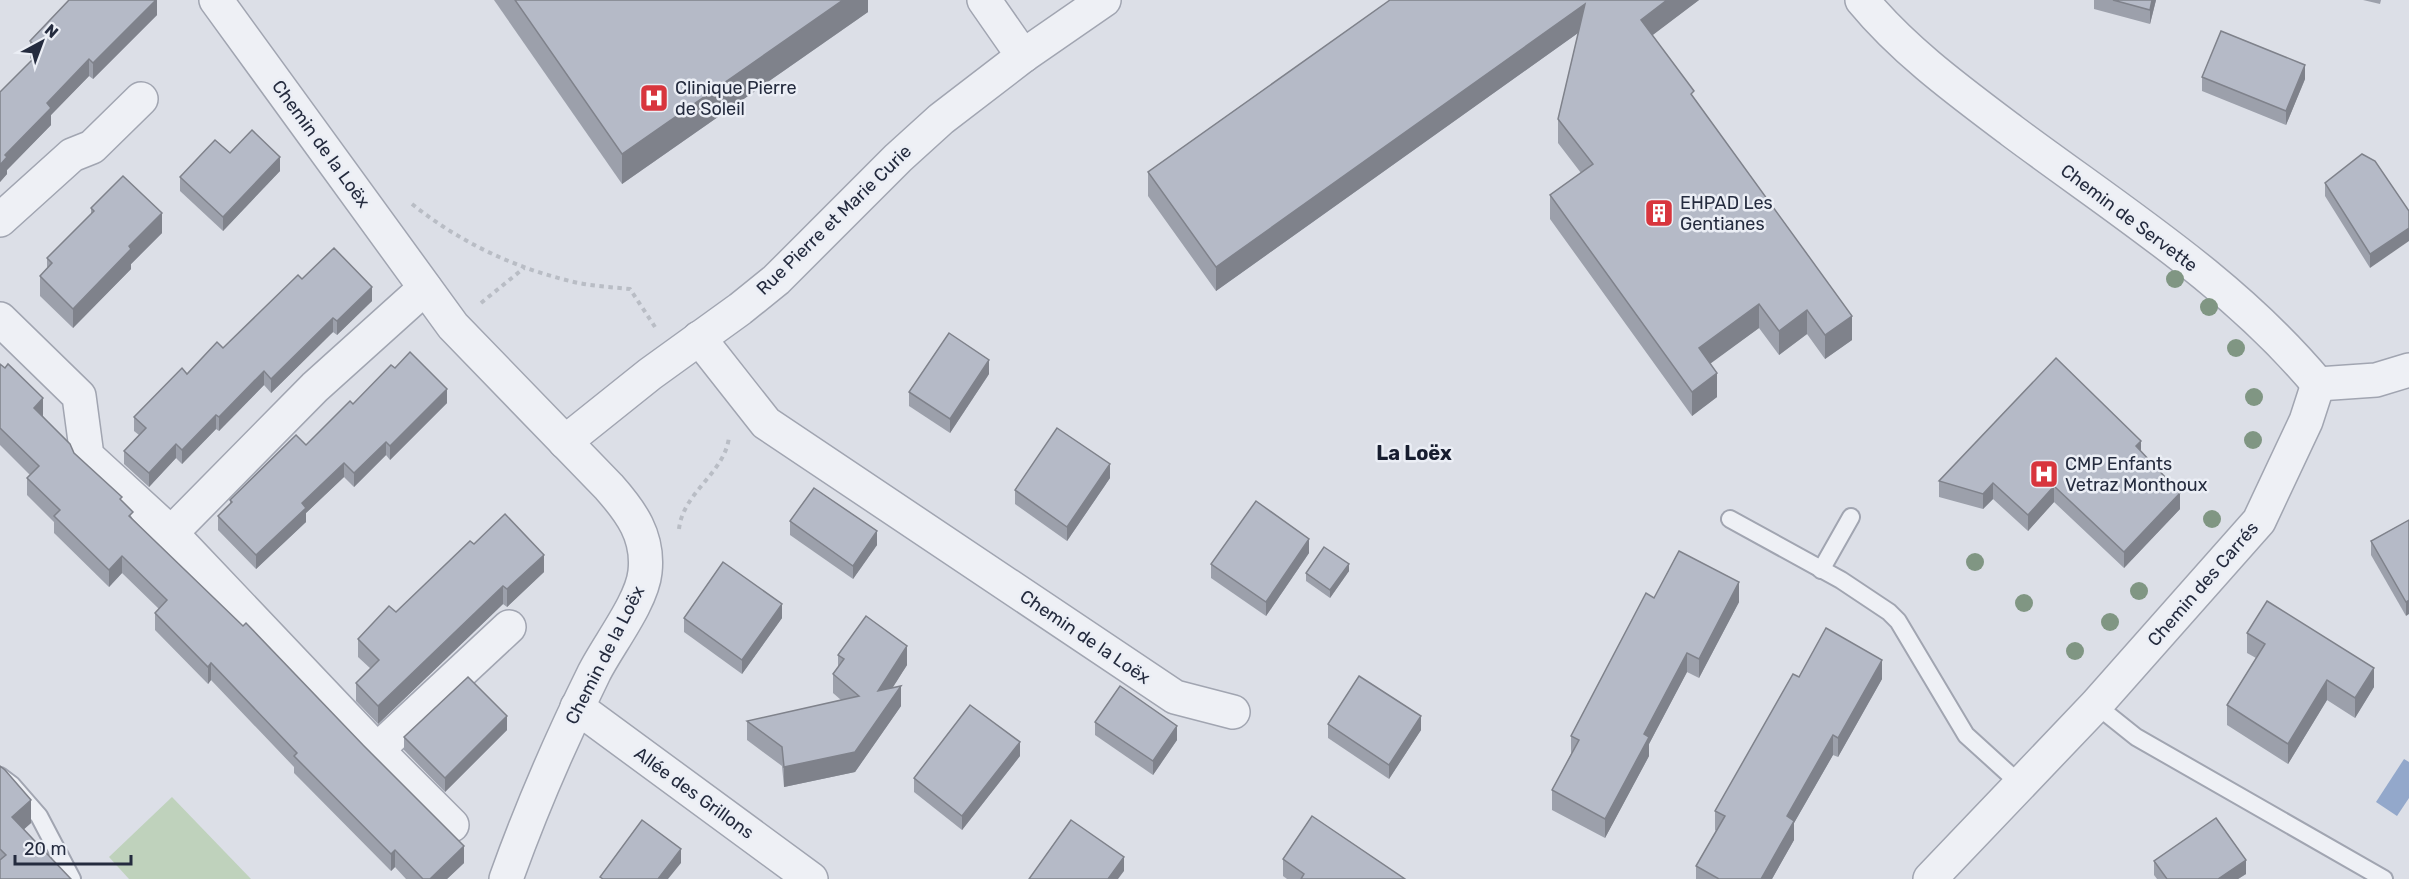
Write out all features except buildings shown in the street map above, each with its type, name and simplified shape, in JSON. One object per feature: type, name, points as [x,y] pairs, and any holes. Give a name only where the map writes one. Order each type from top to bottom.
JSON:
[{"type":"street","name":"Chemin de la Loëx","points":[[216,0],[453,326],[627,508],[640,528],[646,551],[645,574],[636,600],[596,668],[577,707],[523,832],[506,879]]},
{"type":"street","points":[[984,0],[1023,56]]},
{"type":"street","name":"Rue Pierre et Marie Curie","points":[[565,442],[776,280],[898,158],[941,119],[1023,56],[1104,0]]},
{"type":"street","name":"Chemin de Servette","points":[[1862,0],[1878,20],[1957,90],[2229,292],[2272,332],[2318,384]]},
{"type":"street","points":[[0,220],[72,154],[92,147],[141,99]]},
{"type":"street","points":[[171,532],[315,387],[425,288]]},
{"type":"street","points":[[0,319],[79,396],[87,456],[171,532],[377,750],[452,825]]},
{"type":"street","name":"Chemin de la Loëx","points":[[687,347],[766,423],[1175,697],[1233,711]]},
{"type":"street","points":[[2318,384],[2376,380],[2409,371]]},
{"type":"street","name":"Chemin des Carrés","points":[[1930,879],[2096,705],[2259,521],[2306,421],[2318,384]]},
{"type":"street","points":[[377,750],[510,627]]},
{"type":"street","name":"Allée des Grillons","points":[[577,707],[810,879]]},
{"type":"lane","points":[[1821,570],[1851,517]]},
{"type":"lane","points":[[1730,519],[1841,580],[1889,612],[1898,621],[1966,735],[2020,784]]},
{"type":"lane","points":[[2096,705],[2136,737],[2384,879]]},
{"type":"lane","points":[[0,776],[12,785],[39,816],[72,879]]},
{"type":"path","points":[[407,200],[436,223],[485,251],[525,268],[572,282],[630,289],[687,347]]},
{"type":"path","points":[[453,326],[525,268]]},
{"type":"path","points":[[679,531],[684,509],[726,452],[729,436]]},
{"type":"green space","points":[[172,797],[251,879],[129,879],[109,857]]},
{"type":"water","points":[[2404,759],[2409,762],[2409,798],[2397,816],[2376,802]]},
{"type":"place","name":"Clinique Pierre de Soleil","points":[[654,98]]},
{"type":"place","name":"EHPAD Les Gentianes","points":[[1659,213]]},
{"type":"place","name":"CMP Enfants Vetraz Monthoux","points":[[2044,474]]},
{"type":"district","name":"La Loëx","points":[[1414,453]]}]
